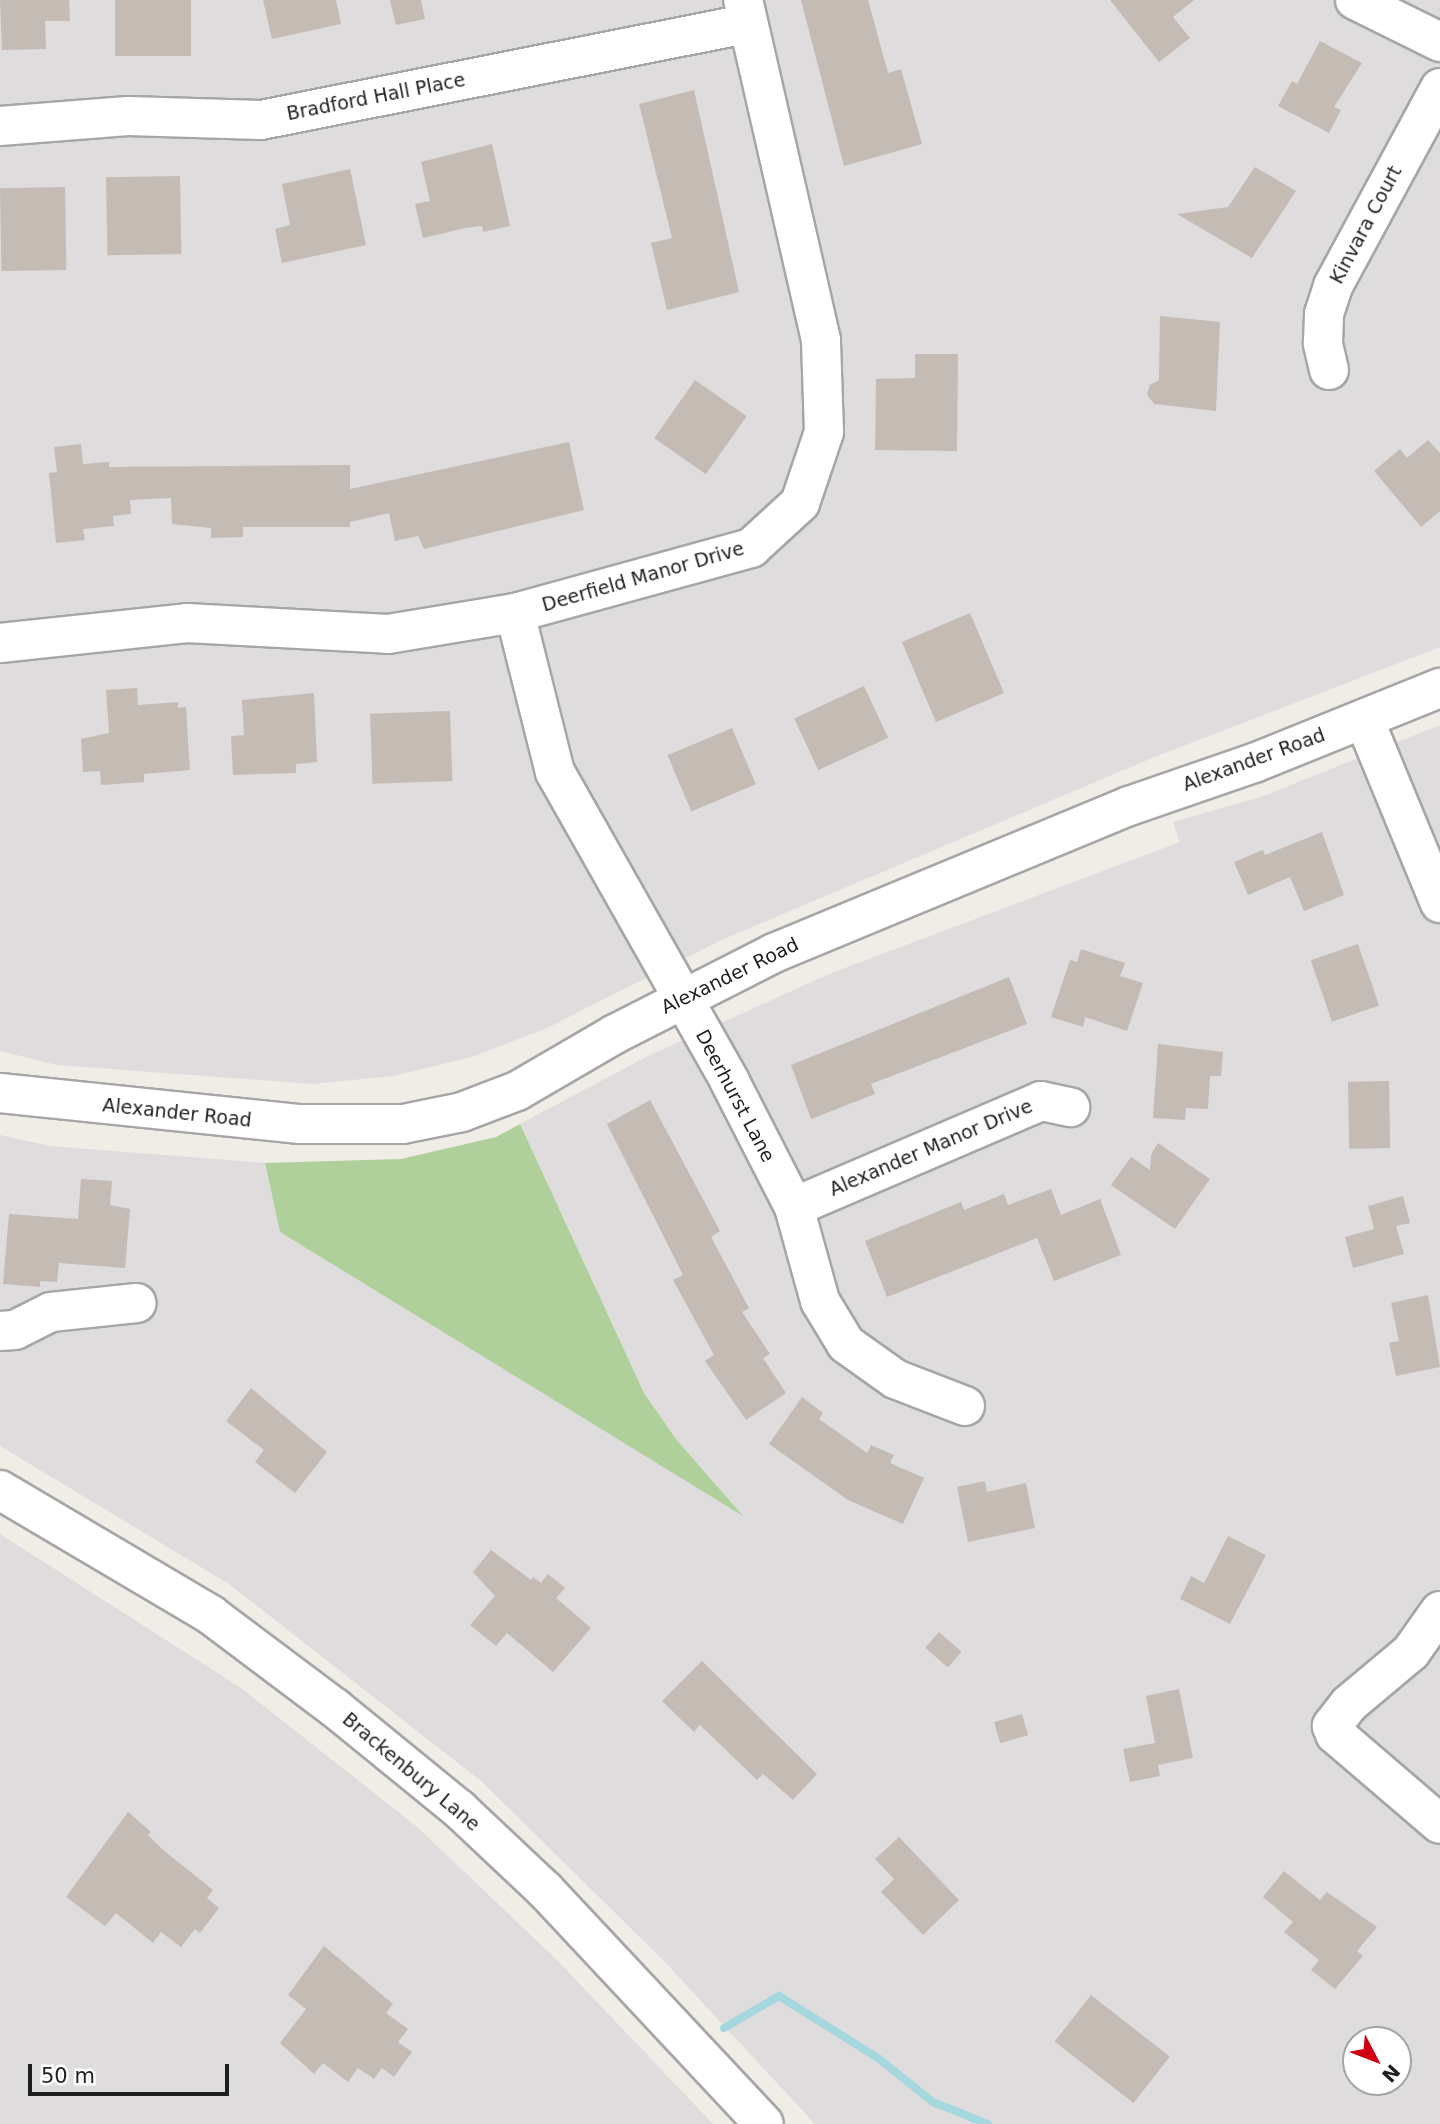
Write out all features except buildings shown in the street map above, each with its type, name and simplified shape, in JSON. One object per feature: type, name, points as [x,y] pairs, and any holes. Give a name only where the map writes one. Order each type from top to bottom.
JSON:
[{"type":"street","points":[[1355,0],[1440,42]]},
{"type":"street","name":"Bradford Hall Place","points":[[0,126],[128,116],[261,120],[745,12]]},
{"type":"street","name":"Deerfield Manor Drive","points":[[0,643],[187,623],[388,634],[515,613],[751,548],[800,503],[824,432],[821,340],[745,12]]},
{"type":"street","name":"Kinvara Court","points":[[1329,370],[1323,342],[1324,314],[1333,286],[1440,88]]},
{"type":"street","name":"Deerhurst Lane","points":[[515,613],[555,772],[794,1207],[820,1301],[846,1344],[895,1379],[965,1406]]},
{"type":"street","name":"Alexander Road","points":[[0,1093],[251,1121],[403,1124],[434,1119],[517,1091],[682,999],[774,953],[1129,806],[1440,688]]},
{"type":"street","points":[[1364,719],[1440,903]]},
{"type":"street","name":"Alexander Manor Drive","points":[[794,1207],[1041,1101],[1070,1107]]},
{"type":"street","points":[[0,1331],[15,1331],[51,1312],[137,1303]]},
{"type":"street","name":"Brackenbury Lane","points":[[0,1490],[211,1615],[459,1809],[545,1891],[764,2124]]},
{"type":"street","points":[[1440,1611],[1411,1652],[1349,1704],[1332,1726],[1440,1824]]},
{"type":"shaded area","points":[[0,0],[1440,0],[1440,647],[1152,758],[719,941],[547,1028],[472,1057],[393,1076],[313,1084],[57,1065],[0,1051]]},
{"type":"shaded area","points":[[1440,725],[1440,2124],[815,2124],[663,1960],[481,1781],[229,1584],[0,1446],[0,1135],[50,1146],[265,1163],[280,1232],[741,1514],[676,1439],[644,1393],[520,1124],[646,1057],[829,974],[1180,842],[1173,822],[1264,796]]},
{"type":"shaded area","points":[[0,1534],[241,1688],[416,1826],[558,1961],[713,2124],[0,2124]]},
{"type":"green space","points":[[520,1124],[644,1393],[676,1439],[743,1516],[280,1232],[265,1163],[401,1159],[496,1137]]},
{"type":"waterway","points":[[724,2028],[779,1996],[878,2058],[933,2102],[988,2124]]}]
